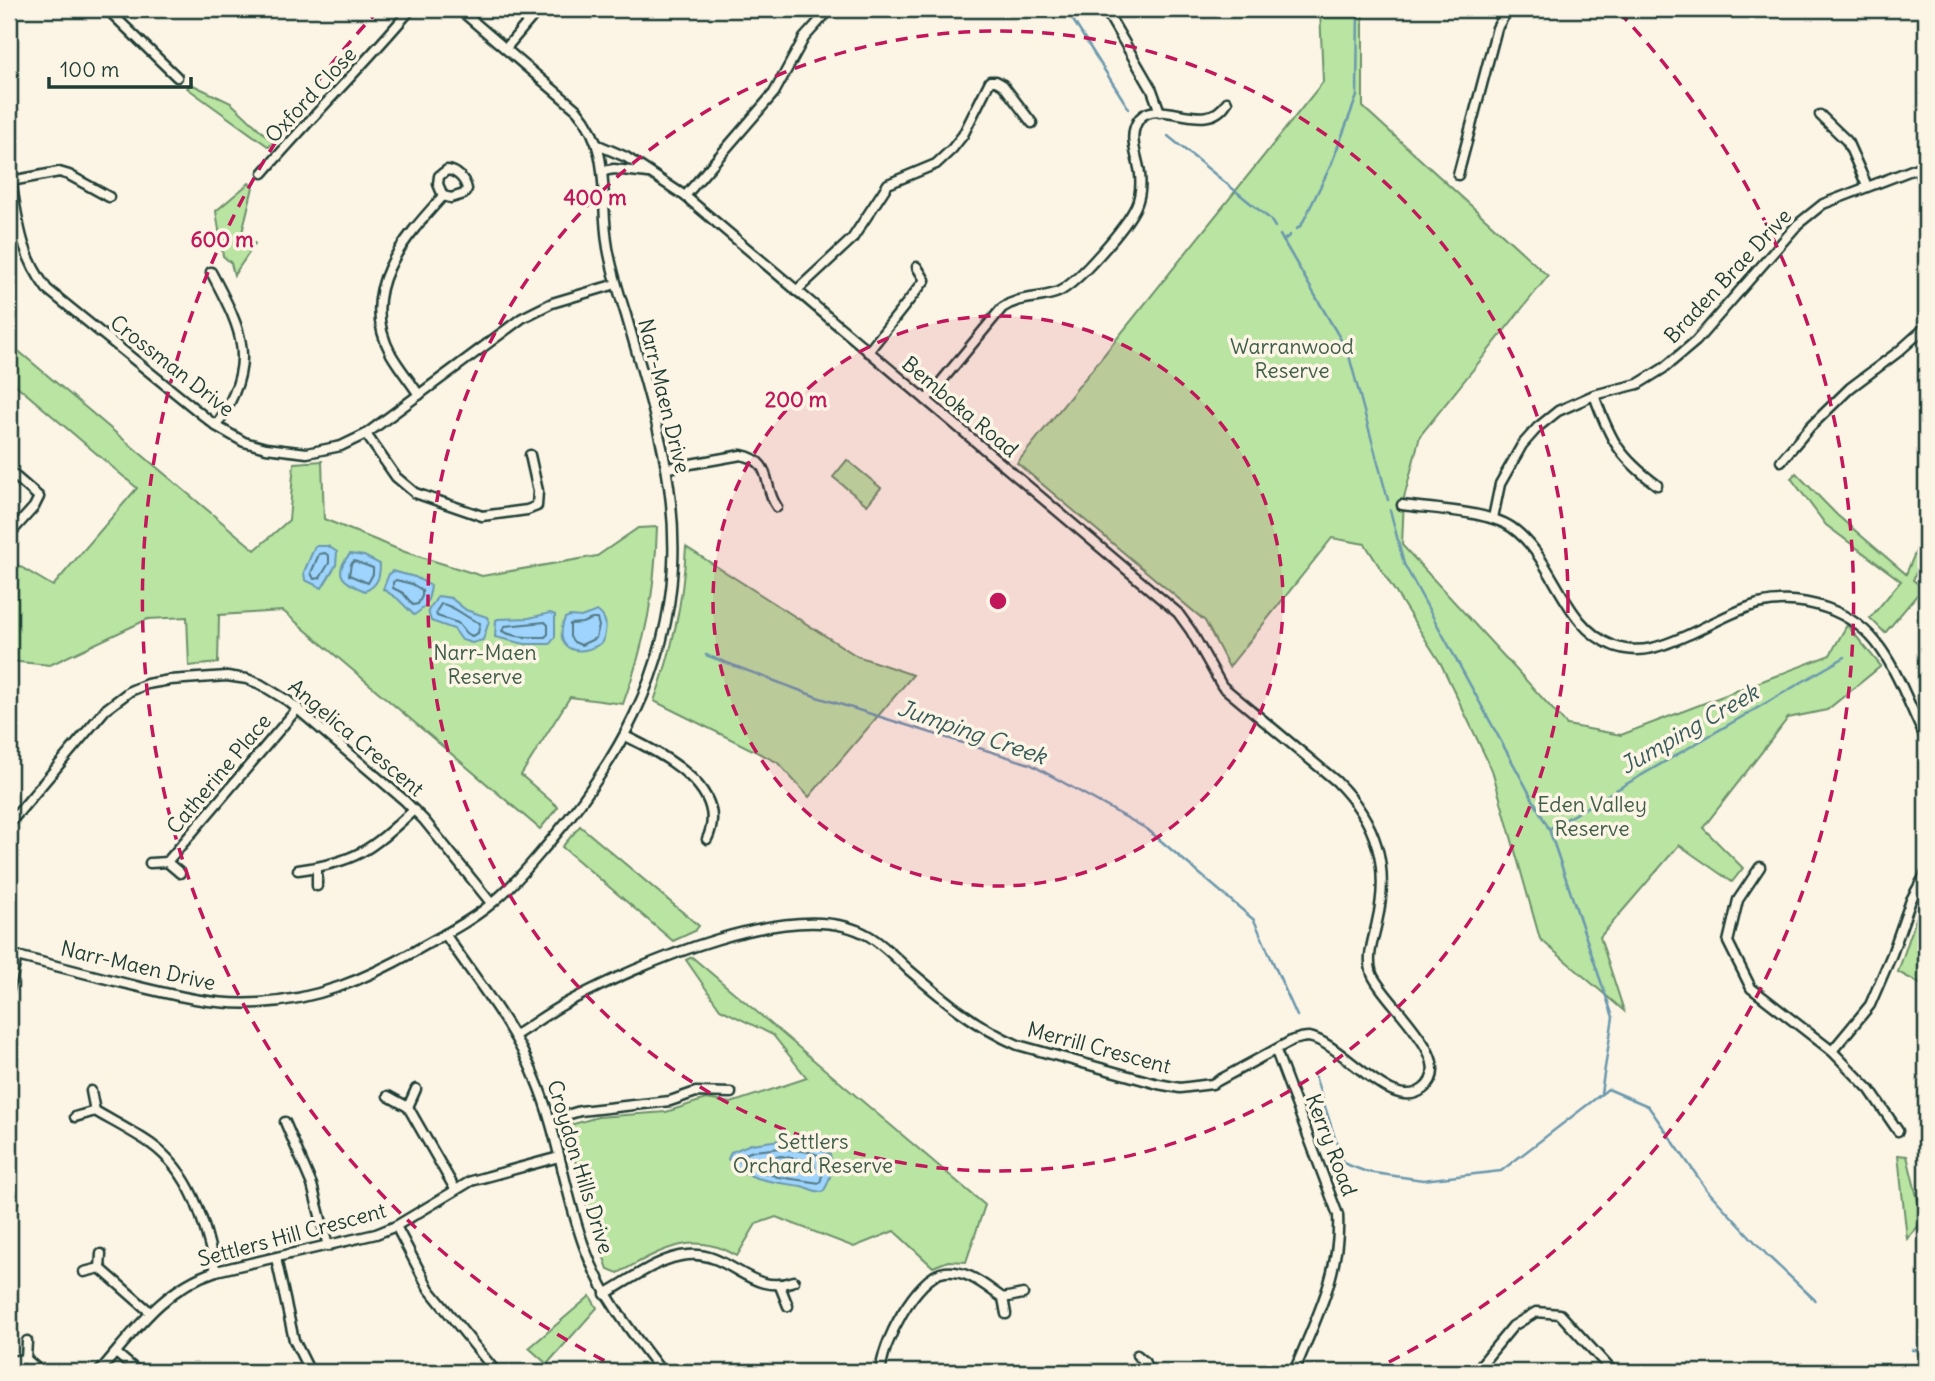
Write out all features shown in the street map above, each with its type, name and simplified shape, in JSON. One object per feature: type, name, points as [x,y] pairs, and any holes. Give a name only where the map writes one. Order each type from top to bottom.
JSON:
[{"type":"street","points":[[107,9],[177,77]]},
{"type":"street","name":"Oxford Close","points":[[263,173],[366,62],[411,9]]},
{"type":"street","points":[[459,9],[577,110],[591,129],[598,145],[603,172]]},
{"type":"street","points":[[506,48],[539,9]]},
{"type":"street","points":[[685,196],[774,93],[804,38],[830,9]]},
{"type":"street","points":[[1105,9],[1152,90],[1160,113]]},
{"type":"street","points":[[1458,175],[1497,29],[1508,9]]},
{"type":"street","points":[[796,291],[852,239],[888,184],[936,164],[952,149],[963,135],[990,81],[1003,85],[1032,123]]},
{"type":"street","points":[[926,400],[1002,308],[1014,300],[1057,292],[1077,280],[1126,222],[1137,205],[1140,193],[1140,173],[1133,139],[1135,126],[1142,116],[1152,111],[1210,117],[1222,111],[1227,102]]},
{"type":"street","points":[[1820,115],[1847,141],[1867,186]]},
{"type":"street","name":"Bemboka Road","points":[[598,145],[626,157],[685,196],[1178,613],[1222,686]]},
{"type":"street","name":"Braden Brae Drive","points":[[1493,518],[1500,484],[1522,445],[1538,427],[1558,411],[1594,395],[1638,384],[1664,368],[1696,341],[1798,224],[1823,204],[1917,168],[1926,162]]},
{"type":"street","points":[[1917,168],[1926,186]]},
{"type":"street","name":"Bemboka Road","points":[[603,172],[614,169],[654,174]]},
{"type":"street","name":"Crossman Drive","points":[[9,170],[11,204],[23,244],[33,270],[47,289],[216,426],[244,442],[266,449],[307,453],[341,446],[366,434],[523,318],[552,303],[616,284]]},
{"type":"street","name":"Narr-Maen Drive","points":[[13,955],[186,998],[222,1003],[258,1003],[309,996],[352,983],[398,961],[491,903],[517,879],[580,806],[610,763],[640,704],[655,662],[673,568],[673,520],[668,468],[616,284],[605,225],[603,172]]},
{"type":"street","points":[[11,181],[59,173],[69,175],[109,197]]},
{"type":"street","points":[[419,394],[391,355],[384,338],[381,292],[388,267],[403,242],[443,195]]},
{"type":"street","points":[[868,352],[925,279],[917,267]]},
{"type":"street","points":[[211,272],[233,313],[242,346],[238,386],[216,426]]},
{"type":"street","points":[[1781,461],[1810,427],[1850,388],[1926,327]]},
{"type":"street","points":[[1594,395],[1608,433],[1618,450],[1657,485]]},
{"type":"street","points":[[366,434],[396,477],[415,493],[482,516],[527,510],[537,506],[538,491],[530,455]]},
{"type":"street","points":[[668,468],[741,455],[752,457],[761,464],[769,497],[777,507]]},
{"type":"street","points":[[9,471],[39,497],[34,507],[9,535]]},
{"type":"street","points":[[1402,505],[1493,518],[1523,537],[1592,636],[1628,650],[1667,645],[1743,610],[1778,601],[1817,605],[1849,618],[1882,649],[1926,739]]},
{"type":"street","name":"Angelica Crescent","points":[[9,824],[105,710],[130,691],[147,684],[202,677],[228,676],[247,679],[277,693],[298,708],[414,810],[491,903]]},
{"type":"street","name":"Merrill Crescent","points":[[514,1036],[566,1003],[682,951],[775,925],[814,922],[846,926],[870,937],[954,1007],[995,1035],[1018,1045],[1109,1072],[1158,1084],[1194,1088],[1212,1084],[1293,1041],[1306,1037],[1320,1041],[1387,1087],[1403,1094],[1412,1094],[1423,1089],[1431,1080],[1434,1069],[1432,1057],[1383,992],[1371,971],[1370,953],[1382,899],[1383,876],[1371,826],[1359,807],[1336,781],[1222,686]]},
{"type":"street","name":"Catherine Place","points":[[167,862],[298,708]]},
{"type":"street","points":[[625,736],[669,760],[697,785],[713,813],[707,839]]},
{"type":"street","points":[[298,870],[317,868],[365,852],[414,810]]},
{"type":"street","name":"Catherine Place","points":[[150,863],[167,862],[180,873]]},
{"type":"street","points":[[1760,867],[1738,900],[1728,942],[1751,988],[1832,1051],[1870,1090],[1898,1130]]},
{"type":"street","points":[[317,868],[317,886]]},
{"type":"street","points":[[1832,1051],[1870,1004],[1892,954],[1911,900],[1926,873]]},
{"type":"street","name":"Croydon Hills Drive","points":[[445,933],[514,1036],[535,1076],[550,1120],[584,1248],[618,1315],[662,1372]]},
{"type":"street","points":[[9,990],[13,955]]},
{"type":"street","name":"Kerry Road","points":[[1276,1051],[1338,1215],[1339,1241],[1332,1279],[1294,1372]]},
{"type":"street","points":[[408,1107],[416,1090]]},
{"type":"street","points":[[91,1091],[95,1111]]},
{"type":"street","points":[[550,1120],[580,1111],[670,1101],[696,1092],[731,1093]]},
{"type":"street","points":[[388,1096],[408,1107],[455,1189]]},
{"type":"street","points":[[75,1117],[95,1111],[150,1144],[179,1172],[197,1203],[216,1271]]},
{"type":"street","points":[[285,1122],[312,1185],[328,1246]]},
{"type":"street","name":"Settlers Hill Crescent","points":[[99,1372],[150,1312],[183,1285],[216,1271],[376,1234],[396,1226],[455,1189],[480,1178],[559,1157]]},
{"type":"street","points":[[396,1226],[429,1289],[496,1372]]},
{"type":"street","points":[[100,1268],[102,1254]]},
{"type":"street","points":[[605,1294],[669,1258],[687,1255],[709,1255],[754,1281],[780,1286],[794,1281]]},
{"type":"street","points":[[276,1258],[294,1340],[310,1372]]},
{"type":"street","points":[[84,1272],[100,1268]]},
{"type":"street","points":[[100,1268],[150,1312]]},
{"type":"street","points":[[881,1372],[885,1348],[897,1320],[937,1274],[945,1272],[968,1275],[1003,1298],[1023,1294]]},
{"type":"street","points":[[780,1286],[788,1306]]},
{"type":"street","points":[[1003,1298],[1006,1314]]},
{"type":"street","points":[[1475,1372],[1513,1326],[1536,1311],[1560,1314],[1614,1372]]},
{"type":"street","points":[[26,1359],[27,1341]]},
{"type":"street","points":[[116,1353],[138,1372]]},
{"type":"street","points":[[1137,1355],[1144,1361],[1149,1372]]},
{"type":"street","points":[[9,1361],[26,1359],[41,1372]]},
{"type":"green space","name":"Warranwood Reserve","points":[[1320,9],[1363,9],[1363,107],[1548,276],[1420,436],[1404,498],[1402,545],[1567,725],[1621,735],[1830,655],[1847,625],[1881,666],[1827,710],[1788,718],[1703,828],[1743,868],[1732,882],[1679,845],[1600,937],[1624,1011],[1540,939],[1492,770],[1441,664],[1365,544],[1332,538],[1229,667],[1205,621],[1017,463],[1323,82]]},
{"type":"green space","points":[[191,84],[231,103],[273,142],[269,147],[187,88]]},
{"type":"green space","points":[[249,183],[253,187],[242,233],[255,244],[234,275],[231,263],[223,256],[216,211]]},
{"type":"green space","name":"Narr-Maen Reserve","points":[[9,343],[255,550],[289,520],[294,463],[322,461],[324,519],[405,552],[482,576],[597,556],[638,528],[657,527],[648,617],[623,704],[570,697],[521,775],[558,807],[540,829],[283,611],[219,615],[218,663],[189,666],[187,617],[148,619],[50,665],[9,661],[9,560],[53,586],[137,488],[9,379]]},
{"type":"green space","points":[[847,460],[881,488],[867,505],[833,477]]},
{"type":"green space","points":[[1796,473],[1837,515],[1906,574],[1926,528],[1926,550],[1913,580],[1923,588],[1885,633],[1870,618],[1901,581],[1826,525],[1791,478]]},
{"type":"green space","points":[[686,547],[857,656],[913,675],[809,797],[777,762],[654,701],[676,625]]},
{"type":"green space","points":[[580,826],[699,926],[695,931],[673,941],[562,847]]},
{"type":"green space","points":[[1918,913],[1926,918],[1926,987],[1898,972]]},
{"type":"green space","name":"Settlers Orchard Reserve","points":[[692,957],[985,1205],[966,1262],[948,1261],[933,1267],[894,1231],[854,1247],[776,1217],[756,1224],[737,1256],[705,1244],[690,1244],[662,1251],[618,1273],[608,1269],[590,1218],[568,1133],[570,1125],[598,1117],[666,1112],[706,1099],[731,1103],[807,1078],[773,1035],[720,1009],[686,960]]},
{"type":"green space","points":[[1898,1155],[1907,1156],[1923,1221],[1907,1239]]},
{"type":"green space","points":[[590,1296],[597,1308],[547,1364],[529,1348]]},
{"type":"water","points":[[315,546],[328,546],[337,552],[336,565],[322,588],[305,580],[304,572]]},
{"type":"water","points":[[350,554],[364,556],[380,564],[377,580],[365,591],[346,581],[341,573],[344,561]]},
{"type":"water","points":[[392,571],[415,577],[431,586],[426,603],[414,615],[383,589]]},
{"type":"water","points":[[438,596],[451,598],[466,610],[487,617],[489,621],[483,640],[472,643],[462,640],[454,629],[431,621],[428,611]]},
{"type":"water","points":[[597,611],[605,621],[603,642],[585,650],[570,648],[565,644],[562,629],[565,618],[581,617]]},
{"type":"water","points":[[550,613],[555,615],[555,637],[550,644],[525,644],[495,637],[498,619],[529,618]]},
{"type":"water","points":[[781,1140],[810,1145],[830,1154],[831,1173],[823,1192],[752,1176],[728,1159],[731,1152],[751,1144]]},
{"type":"waterway","name":"Jumping Creek","points":[[1066,9],[1129,109]]},
{"type":"waterway","points":[[1297,229],[1331,165],[1357,96],[1358,9]]},
{"type":"waterway","name":"Jumping Creek","points":[[1168,136],[1270,219],[1275,227]]},
{"type":"waterway","name":"Jumping Creek","points":[[1280,235],[1348,352],[1388,500]]},
{"type":"waterway","points":[[1283,241],[1290,235]]},
{"type":"waterway","name":"Jumping Creek","points":[[1390,510],[1404,564],[1549,829],[1613,1017],[1601,1093]]},
{"type":"waterway","name":"Jumping Creek","points":[[706,655],[817,697],[1030,764],[1147,829],[1254,920],[1297,1016]]},
{"type":"waterway","name":"Jumping Creek","points":[[1549,829],[1845,657]]},
{"type":"waterway","name":"Jumping Creek","points":[[1315,1076],[1343,1163],[1367,1172],[1423,1180],[1501,1171],[1608,1089],[1648,1106],[1707,1190],[1768,1256],[1815,1300]]},
{"type":"waterway","name":"Jumping Creek","points":[[1912,1350],[1926,1350]]},
{"type":"park label","name":"Eden Valley Reserve","points":[[1592,817]]}]
